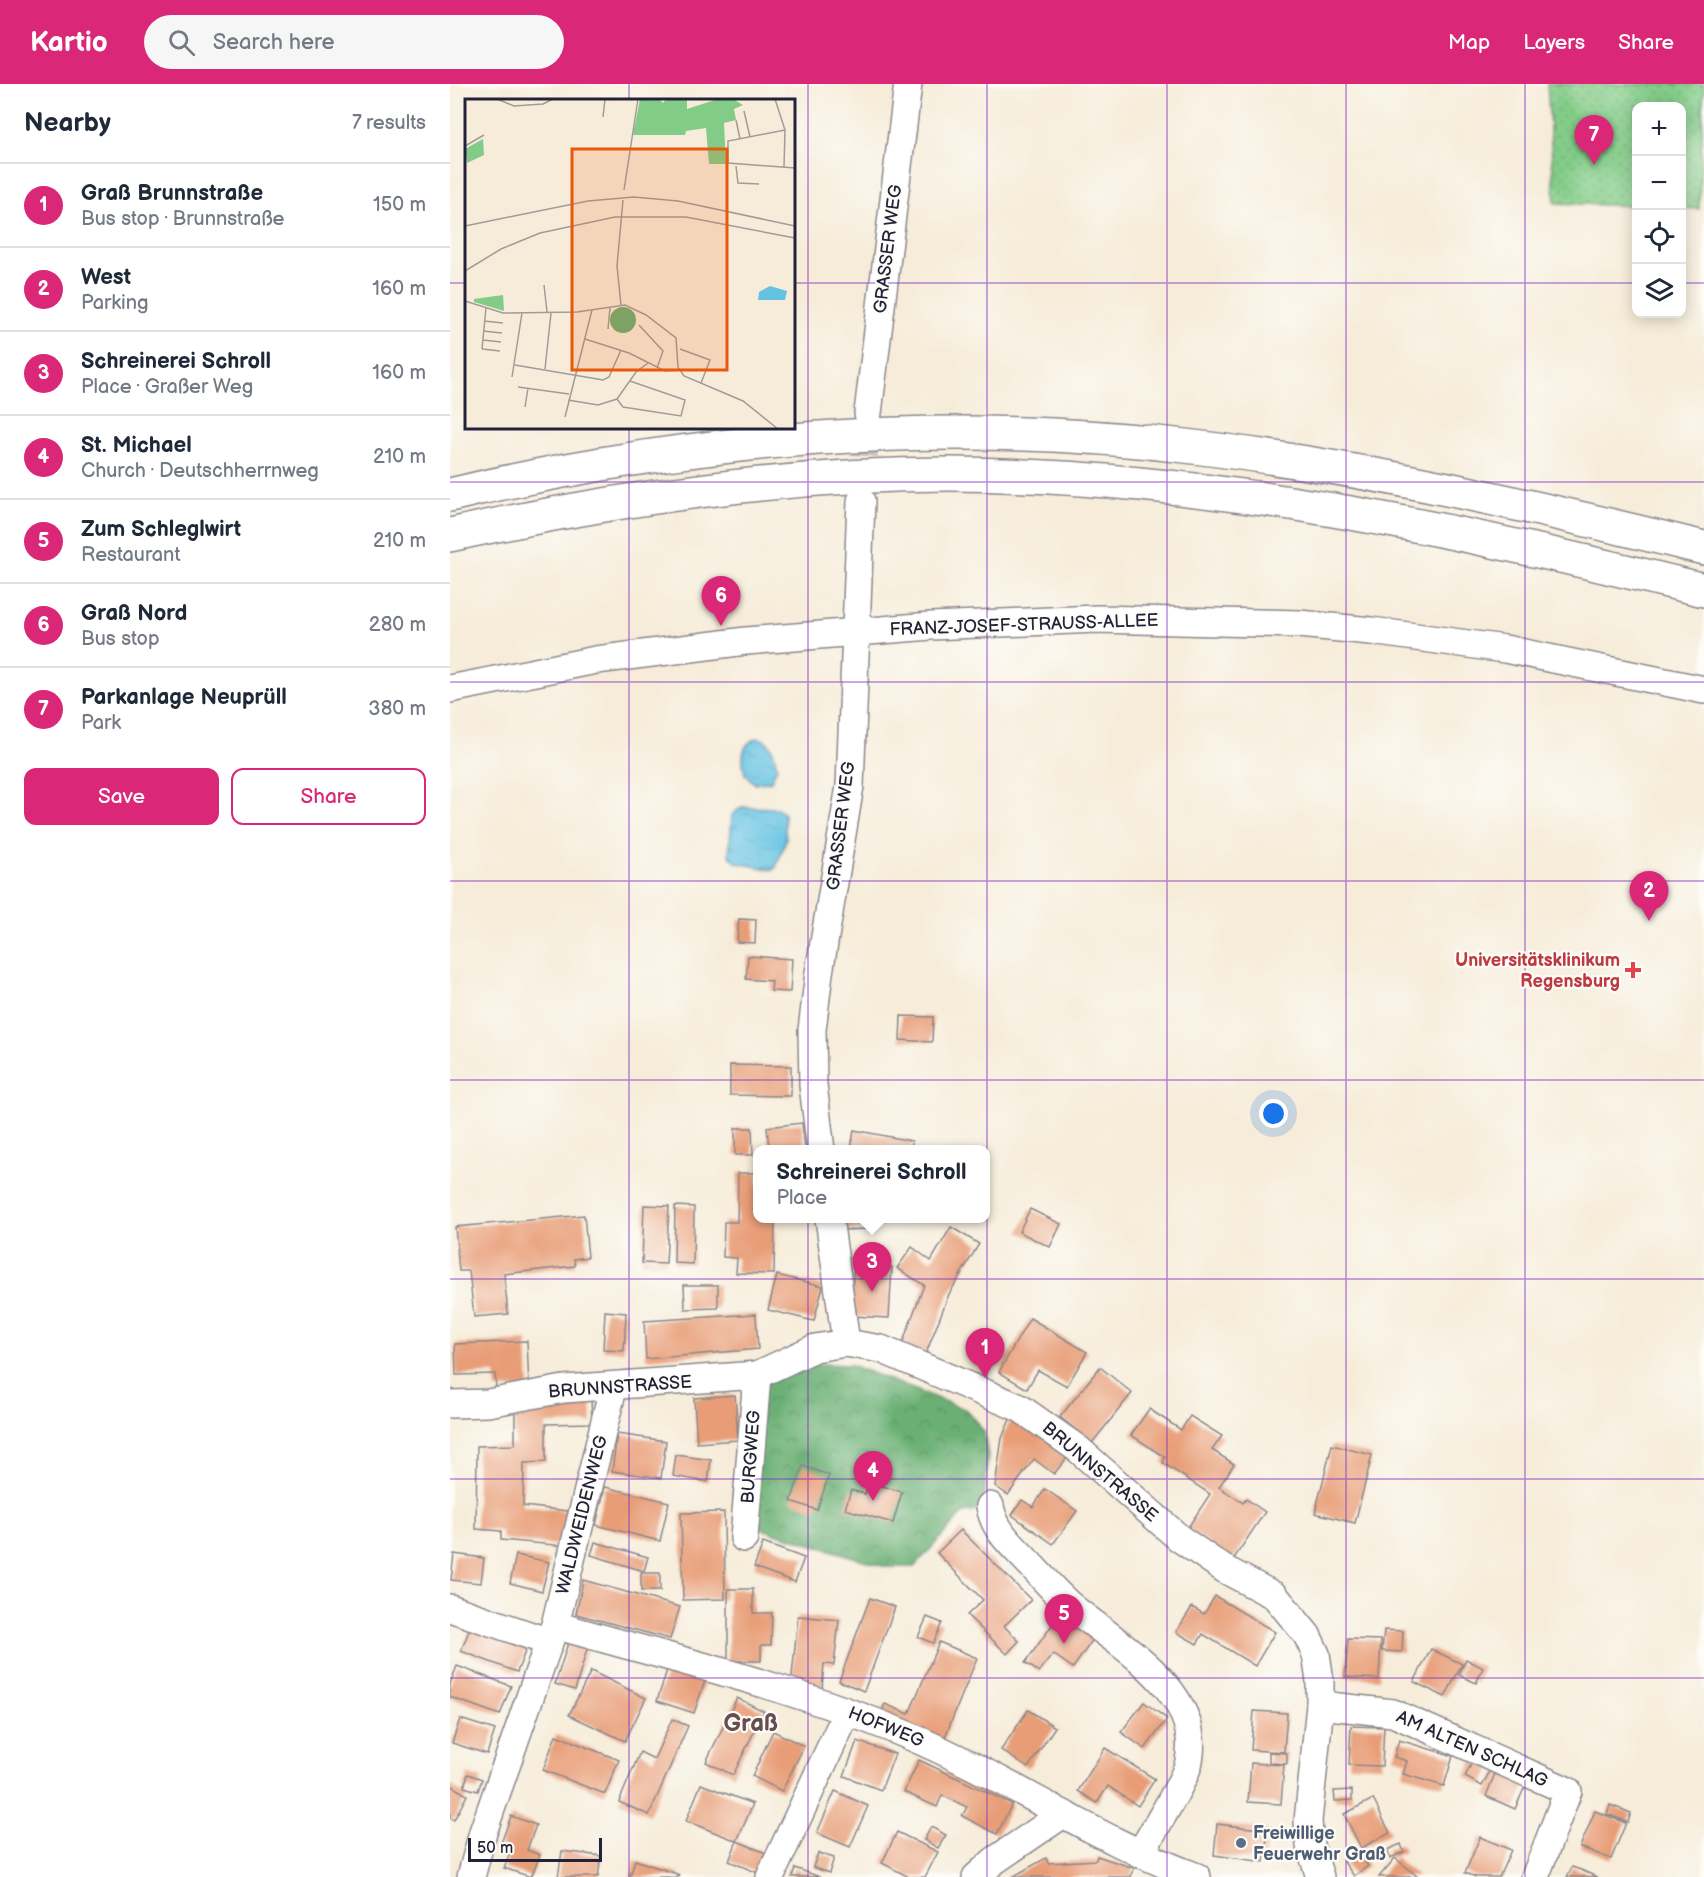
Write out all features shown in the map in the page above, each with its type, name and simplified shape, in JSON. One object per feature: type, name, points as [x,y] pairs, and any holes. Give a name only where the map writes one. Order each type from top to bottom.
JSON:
[{"type":"highway","points":[[450,495],[571,470],[746,445],[909,434],[1021,435],[1184,446],[1370,473],[1551,511],[1704,548]]},
{"type":"highway","points":[[450,535],[582,508],[755,485],[948,474],[1044,477],[1147,484],[1309,504],[1524,546],[1704,590]]},
{"type":"street","name":"GRASSER WEG","points":[[868,413],[908,84]]},
{"type":"street","name":"GRASSER WEG","points":[[820,1145],[813,1085],[812,1030],[819,973],[850,786],[861,501]]},
{"type":"street","name":"FRANZ-JOSEF-STRAUSS-ALLEE","points":[[450,689],[596,660],[746,641],[856,631],[1097,619],[1299,624],[1505,649],[1704,690]]},
{"type":"street","points":[[830,1223],[846,1343]]},
{"type":"street","name":"BRUNNSTRASSE","points":[[450,1404],[488,1402],[564,1389],[614,1388],[757,1376],[815,1348],[846,1343],[881,1349],[1020,1408],[1078,1449],[1179,1538],[1224,1569],[1275,1596],[1293,1615],[1316,1654],[1320,1705],[1308,1821],[1316,1876]]},
{"type":"street","name":"BURGWEG","points":[[744,1538],[757,1376]]},
{"type":"street","name":"WALDWEIDENWEG","points":[[471,1877],[483,1832],[552,1634],[614,1388]]},
{"type":"street","points":[[990,1506],[992,1520],[1001,1534],[1069,1605],[1151,1671],[1172,1693],[1185,1716],[1191,1739],[1189,1764],[1140,1854]]},
{"type":"street","points":[[450,1608],[552,1634]]},
{"type":"street","name":"HOFWEG","points":[[552,1634],[847,1712],[984,1770],[1140,1854],[1197,1877]]},
{"type":"street","name":"AM ALTEN SCHLAG","points":[[1320,1705],[1393,1713],[1568,1791],[1535,1877]]},
{"type":"street","points":[[770,1877],[847,1712]]},
{"type":"street","points":[[976,1877],[994,1861],[1063,1814]]},
{"type":"green space","points":[[1547,84],[1704,84],[1699,209],[1686,208],[1686,102],[1632,102],[1632,206],[1555,203]]},
{"type":"green space","points":[[819,1364],[851,1365],[967,1410],[984,1432],[988,1456],[984,1501],[976,1511],[963,1513],[914,1567],[886,1567],[752,1526],[764,1383]]},
{"type":"water","points":[[758,738],[770,745],[777,767],[771,781],[755,784],[745,774],[743,757],[748,744]]},
{"type":"water","points":[[742,807],[777,808],[784,814],[786,840],[773,870],[737,863],[729,855],[732,815]]},
{"type":"building","points":[[739,919],[756,920],[755,943],[737,942]]},
{"type":"building","points":[[748,956],[792,959],[790,992],[771,991],[772,981],[746,979]]},
{"type":"building","points":[[901,1016],[933,1017],[932,1042],[900,1040]]},
{"type":"building","points":[[730,1065],[791,1066],[791,1096],[730,1095]]},
{"type":"building","points":[[802,1123],[805,1145],[769,1145],[767,1127]]},
{"type":"building","points":[[735,1128],[752,1128],[753,1155],[735,1155]]},
{"type":"building","points":[[854,1130],[912,1141],[912,1145],[852,1145]]},
{"type":"building","points":[[738,1173],[753,1173],[753,1223],[775,1223],[774,1274],[736,1273],[737,1258],[723,1257],[724,1222],[737,1222]]},
{"type":"building","points":[[644,1205],[669,1206],[666,1264],[642,1263]]},
{"type":"building","points":[[675,1206],[694,1207],[693,1264],[674,1263]]},
{"type":"building","points":[[1030,1209],[1061,1224],[1050,1247],[1019,1232]]},
{"type":"building","points":[[584,1215],[588,1257],[574,1259],[575,1266],[504,1274],[508,1314],[474,1317],[469,1271],[459,1271],[455,1227]]},
{"type":"building","points":[[841,1223],[869,1223],[870,1229],[842,1230]]},
{"type":"building","points":[[951,1227],[979,1244],[949,1294],[925,1356],[901,1347],[924,1285],[897,1268],[912,1247],[931,1261]]},
{"type":"building","points":[[854,1265],[892,1267],[889,1318],[851,1316]]},
{"type":"building","points":[[777,1275],[823,1286],[814,1321],[768,1310]]},
{"type":"building","points":[[684,1285],[718,1285],[718,1308],[685,1309]]},
{"type":"building","points":[[605,1311],[626,1313],[624,1351],[603,1350]]},
{"type":"building","points":[[756,1314],[758,1349],[646,1359],[644,1321]]},
{"type":"building","points":[[1030,1318],[1087,1352],[1067,1386],[1038,1370],[1027,1389],[999,1372]]},
{"type":"building","points":[[527,1341],[529,1388],[496,1389],[495,1374],[456,1375],[455,1344]]},
{"type":"building","points":[[1100,1367],[1132,1393],[1092,1443],[1060,1417]]},
{"type":"building","points":[[735,1395],[738,1440],[697,1443],[694,1398]]},
{"type":"building","points":[[591,1397],[592,1423],[546,1424],[546,1462],[524,1463],[523,1506],[568,1511],[565,1546],[501,1540],[501,1531],[476,1529],[477,1446],[515,1445],[515,1407]]},
{"type":"building","points":[[1149,1409],[1181,1430],[1190,1416],[1222,1436],[1212,1450],[1234,1464],[1219,1487],[1243,1503],[1246,1499],[1265,1512],[1233,1560],[1187,1529],[1210,1494],[1163,1463],[1165,1457],[1131,1435]]},
{"type":"building","points":[[1014,1410],[1071,1453],[1054,1474],[1034,1459],[1008,1495],[995,1486],[1002,1438]]},
{"type":"building","points":[[617,1434],[666,1441],[661,1478],[612,1471]]},
{"type":"building","points":[[1332,1445],[1372,1455],[1355,1523],[1315,1513]]},
{"type":"building","points":[[676,1455],[711,1460],[708,1482],[673,1476]]},
{"type":"building","points":[[803,1466],[829,1475],[817,1510],[791,1501]]},
{"type":"building","points":[[869,1482],[902,1492],[893,1523],[845,1509],[851,1490],[865,1494]]},
{"type":"building","points":[[605,1487],[669,1502],[660,1541],[596,1525]]},
{"type":"building","points":[[1045,1489],[1077,1511],[1053,1544],[1012,1515],[1022,1500],[1033,1507]]},
{"type":"building","points":[[724,1512],[725,1599],[683,1600],[681,1513]]},
{"type":"building","points":[[961,1530],[1031,1600],[1004,1626],[1019,1641],[1007,1654],[967,1615],[983,1600],[937,1553]]},
{"type":"building","points":[[595,1542],[648,1557],[644,1571],[591,1555]]},
{"type":"building","points":[[763,1543],[804,1558],[795,1582],[754,1567]]},
{"type":"building","points":[[454,1554],[484,1558],[481,1583],[451,1580]]},
{"type":"building","points":[[516,1555],[549,1562],[542,1591],[510,1583]]},
{"type":"building","points":[[641,1573],[660,1573],[660,1591],[641,1591]]},
{"type":"building","points":[[583,1580],[680,1607],[670,1639],[576,1614]]},
{"type":"building","points":[[728,1589],[753,1589],[753,1613],[772,1613],[771,1645],[761,1645],[761,1661],[728,1661]]},
{"type":"building","points":[[1215,1596],[1275,1632],[1255,1666],[1203,1634],[1197,1644],[1176,1632],[1192,1607],[1204,1614]]},
{"type":"building","points":[[870,1598],[895,1607],[864,1691],[839,1681]]},
{"type":"building","points":[[1062,1611],[1096,1635],[1073,1668],[1053,1654],[1039,1672],[1025,1663]]},
{"type":"building","points":[[798,1616],[839,1620],[834,1665],[824,1664],[822,1689],[791,1686]]},
{"type":"building","points":[[927,1617],[942,1623],[933,1643],[918,1637]]},
{"type":"building","points":[[472,1623],[528,1644],[517,1672],[461,1651]]},
{"type":"building","points":[[1384,1630],[1403,1631],[1402,1652],[1382,1651]]},
{"type":"building","points":[[1348,1639],[1381,1640],[1379,1679],[1345,1677]]},
{"type":"building","points":[[569,1640],[588,1646],[575,1690],[555,1684]]},
{"type":"building","points":[[939,1642],[977,1658],[943,1742],[880,1716],[885,1704],[909,1714]]},
{"type":"building","points":[[1431,1649],[1462,1664],[1445,1697],[1414,1682]]},
{"type":"building","points":[[1466,1659],[1483,1668],[1476,1683],[1459,1675]]},
{"type":"building","points":[[457,1666],[511,1686],[500,1715],[450,1697],[450,1684]]},
{"type":"building","points":[[667,1670],[705,1681],[694,1713],[657,1701]]},
{"type":"building","points":[[591,1671],[646,1698],[625,1741],[569,1715]]},
{"type":"building","points":[[737,1698],[764,1711],[733,1775],[706,1762]]},
{"type":"building","points":[[1144,1702],[1167,1719],[1145,1749],[1121,1732]]},
{"type":"building","points":[[1028,1710],[1055,1727],[1028,1768],[1001,1750]]},
{"type":"building","points":[[1254,1711],[1287,1713],[1284,1752],[1251,1750]]},
{"type":"building","points":[[460,1719],[495,1730],[487,1754],[452,1743]]},
{"type":"building","points":[[672,1719],[688,1726],[649,1815],[619,1802],[640,1752],[654,1759]]},
{"type":"building","points":[[1351,1726],[1384,1727],[1382,1766],[1349,1765]]},
{"type":"building","points":[[773,1731],[804,1746],[782,1791],[752,1776]]},
{"type":"building","points":[[556,1735],[619,1760],[605,1794],[543,1770]]},
{"type":"building","points":[[1399,1740],[1453,1756],[1444,1786],[1403,1774],[1407,1761],[1394,1757]]},
{"type":"building","points":[[857,1741],[895,1754],[881,1790],[844,1776]]},
{"type":"building","points":[[1105,1748],[1155,1779],[1138,1806],[1108,1786],[1097,1803],[1078,1791]]},
{"type":"building","points":[[1269,1752],[1287,1753],[1287,1764],[1269,1763]]},
{"type":"building","points":[[919,1760],[1012,1804],[997,1834],[962,1816],[967,1807],[942,1795],[937,1807],[904,1792]]},
{"type":"building","points":[[1473,1760],[1491,1769],[1482,1786],[1465,1777]]},
{"type":"building","points":[[1251,1763],[1284,1765],[1281,1804],[1248,1802]]},
{"type":"building","points":[[1496,1771],[1526,1784],[1515,1809],[1486,1796]]},
{"type":"building","points":[[468,1774],[482,1779],[478,1791],[464,1787]]},
{"type":"building","points":[[701,1784],[753,1804],[737,1841],[686,1821]]},
{"type":"building","points":[[450,1785],[467,1795],[454,1820],[450,1818]]},
{"type":"building","points":[[1352,1790],[1352,1800],[1335,1801],[1334,1791]]},
{"type":"building","points":[[835,1791],[868,1806],[850,1847],[817,1833]]},
{"type":"building","points":[[1373,1799],[1390,1833],[1361,1848],[1344,1814]]},
{"type":"building","points":[[1610,1805],[1631,1813],[1628,1822],[1607,1814]]},
{"type":"building","points":[[1595,1811],[1626,1823],[1611,1859],[1580,1847]]},
{"type":"building","points":[[511,1816],[536,1825],[527,1850],[540,1855],[531,1877],[504,1868],[511,1850],[500,1846]]},
{"type":"building","name":"Freiwillige Feuerwehr Graß","points":[[1217,1824],[1268,1830],[1264,1862],[1214,1855]]},
{"type":"building","points":[[931,1827],[946,1835],[938,1848],[924,1840]]},
{"type":"building","points":[[897,1832],[938,1852],[925,1877],[909,1877],[882,1863]]},
{"type":"building","points":[[1480,1837],[1511,1850],[1499,1877],[1476,1877],[1465,1873]]},
{"type":"building","points":[[737,1841],[766,1853],[758,1873],[729,1861]]},
{"type":"building","points":[[1401,1844],[1404,1852],[1390,1858],[1387,1850]]},
{"type":"building","points":[[562,1851],[601,1856],[598,1877],[558,1877]]},
{"type":"building","points":[[1359,1852],[1368,1866],[1354,1876],[1344,1862]]},
{"type":"building","points":[[818,1853],[834,1858],[829,1873],[813,1867]]},
{"type":"building","points":[[1097,1856],[1134,1868],[1131,1877],[1012,1877],[1046,1858],[1048,1863],[1096,1860]]},
{"type":"building","points":[[1395,1858],[1410,1870],[1418,1877],[1379,1877]]},
{"type":"building","points":[[635,1860],[680,1875],[679,1877],[630,1877]]},
{"type":"building","points":[[1572,1867],[1581,1870],[1597,1877],[1567,1877]]},
{"type":"building","points":[[795,1868],[820,1877],[792,1877]]},
{"type":"tunnel","points":[[861,497],[867,415]]},
{"type":"place","name":"Parkanlage Neuprüll","points":[[1594,165]]},
{"type":"place","name":"Graß Nord","points":[[721,626]]},
{"type":"place","name":"West","points":[[1649,921]]},
{"type":"place","name":"Universitätsklinikum Regensburg","points":[[1633,970]]},
{"type":"place","name":"Schreinerei Schroll","points":[[872,1292]]},
{"type":"place","name":"Graß Brunnstraße","points":[[985,1378]]},
{"type":"place","name":"St. Michael","points":[[873,1501]]},
{"type":"place","name":"Zum Schleglwirt","points":[[1064,1644]]},
{"type":"place","name":"Freiwillige Feuerwehr Graß","points":[[1241,1843]]},
{"type":"district","name":"Graß","points":[[751,1723]]}]
